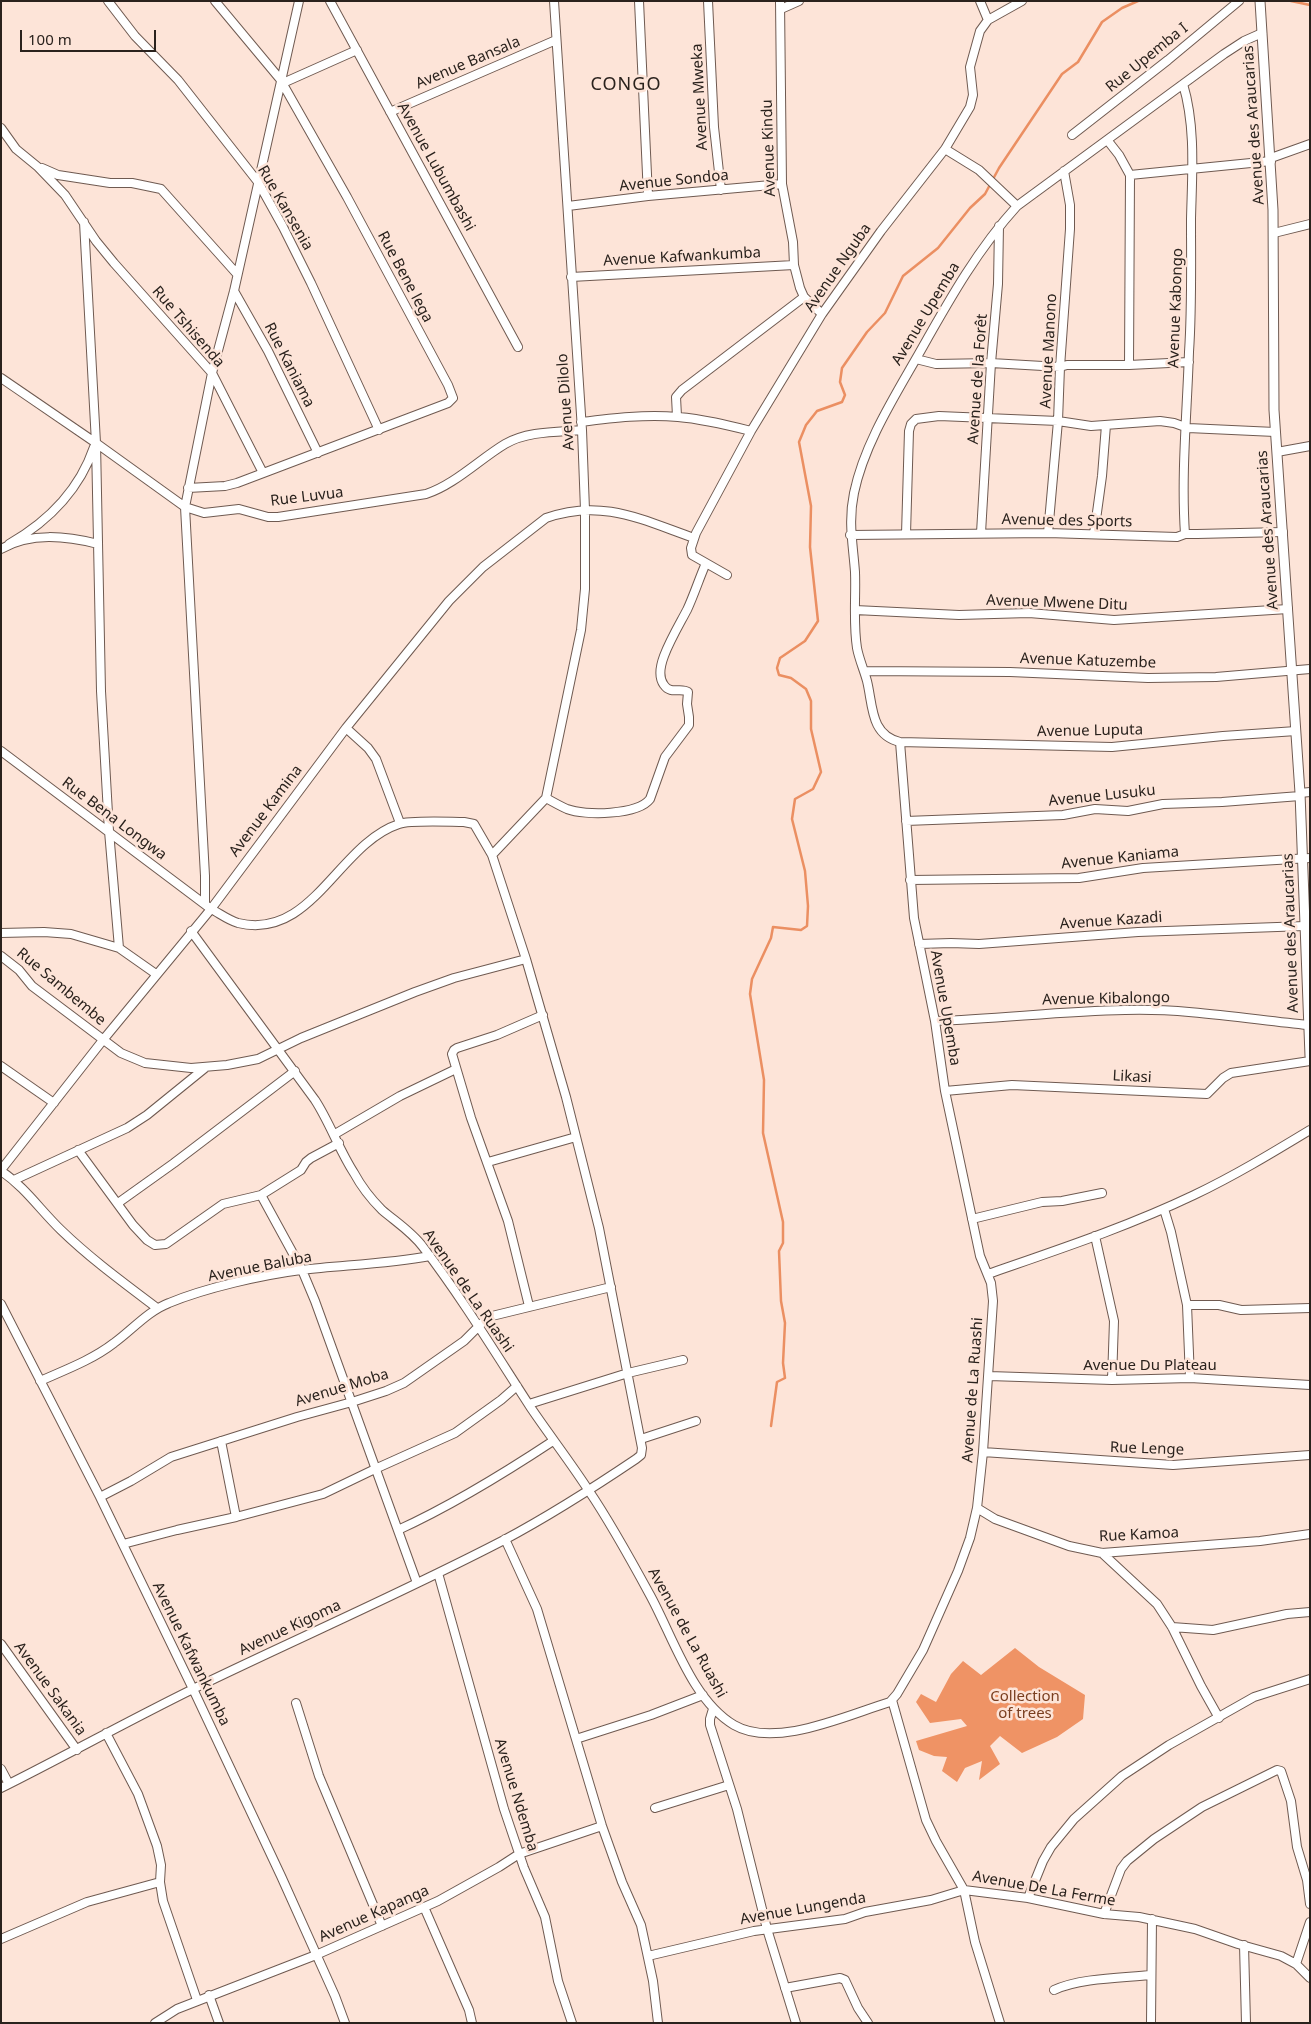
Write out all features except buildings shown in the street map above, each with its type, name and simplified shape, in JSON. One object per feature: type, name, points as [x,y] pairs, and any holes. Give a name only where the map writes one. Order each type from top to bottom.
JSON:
[{"type":"street","name":"Rue Kansenia","points":[[108,1],[135,36],[178,80],[258,182],[311,283],[380,430]]},
{"type":"street","name":"Rue Bene lega","points":[[188,488],[225,486],[448,404],[453,398],[347,197],[282,81],[215,1]]},
{"type":"street","points":[[208,906],[185,507],[212,373],[234,291],[299,1]]},
{"type":"street","name":"Avenue Lubumbashi","points":[[330,1],[518,347]]},
{"type":"street","name":"Avenue Dilolo","points":[[546,798],[584,611],[585,510],[581,426],[554,1]]},
{"type":"street","points":[[639,1],[648,196]]},
{"type":"street","name":"Avenue Mweka","points":[[708,1],[714,128],[722,190]]},
{"type":"street","points":[[781,5],[799,1]]},
{"type":"street","points":[[980,1],[988,20],[1022,1]]},
{"type":"street","name":"Rue Upemba I","points":[[1072,135],[1168,60],[1238,1]]},
{"type":"street","name":"Avenue des Araucarias","points":[[1260,1],[1274,233],[1273,375],[1275,432],[1306,858],[1305,926],[1308,961],[1310,1056]]},
{"type":"street","name":"Avenue Kindu","points":[[781,5],[782,184],[793,242],[794,265],[804,298]]},
{"type":"street","name":"Avenue Nguba","points":[[694,538],[750,431],[822,314],[881,232],[945,149],[972,102],[970,78],[972,55],[980,30],[988,20]]},
{"type":"street","name":"Avenue Upemba","points":[[885,736],[876,724],[864,671],[857,651],[855,572],[850,535],[851,511],[860,472],[870,445],[901,384],[955,290],[999,226],[1017,206],[1108,141],[1183,84],[1244,41],[1262,33]]},
{"type":"street","name":"Avenue Bansala","points":[[390,112],[556,40]]},
{"type":"street","points":[[282,81],[357,50]]},
{"type":"street","name":"Avenue Kabongo","points":[[1183,84],[1188,104],[1192,168],[1192,293],[1185,427],[1183,513],[1185,534]]},
{"type":"street","points":[[1,128],[16,149],[38,167],[58,175],[110,183],[132,183],[161,190],[237,274]]},
{"type":"street","points":[[1108,141],[1119,155],[1130,175],[1129,365]]},
{"type":"street","points":[[1130,175],[1271,160],[1310,144]]},
{"type":"street","points":[[945,149],[965,160],[1017,206]]},
{"type":"street","name":"Rue Tshisenda","points":[[38,167],[65,195],[96,241],[212,373],[263,473]]},
{"type":"street","name":"Avenue Manono","points":[[1048,533],[1058,421],[1071,216],[1064,171]]},
{"type":"street","name":"Avenue Sondoa","points":[[568,206],[648,196],[782,184]]},
{"type":"street","points":[[84,222],[96,443],[101,691],[109,831],[119,948]]},
{"type":"street","points":[[1274,233],[1310,224]]},
{"type":"street","name":"Avenue de la Forêt","points":[[981,533],[991,363],[998,284],[999,226]]},
{"type":"street","name":"Avenue Kafwankumba","points":[[571,277],[794,265]]},
{"type":"street","name":"Rue Kaniama","points":[[234,291],[268,351],[318,453]]},
{"type":"street","points":[[676,416],[676,397],[682,390],[804,298],[822,314]]},
{"type":"street","points":[[916,359],[943,364],[991,363],[1060,367],[1067,364],[1129,365],[1189,362]]},
{"type":"street","name":"Rue Luvua","points":[[1,378],[185,507],[204,513],[242,509],[268,517],[278,517],[426,494],[441,487],[510,442],[538,433],[636,417],[676,416],[750,431]]},
{"type":"street","points":[[906,534],[910,431],[912,421],[921,418],[939,416],[1058,421],[1083,426],[1160,421],[1185,427],[1275,432]]},
{"type":"street","points":[[1094,534],[1102,476],[1106,425]]},
{"type":"street","points":[[1,549],[44,521],[60,505],[84,474],[96,443]]},
{"type":"street","points":[[1277,452],[1310,446]]},
{"type":"street","name":"Avenue Kamina","points":[[1,1171],[103,1040],[191,932],[208,906],[346,728],[450,602],[483,567],[546,518],[558,514],[585,510],[605,510],[620,513],[694,538]]},
{"type":"street","name":"Avenue des Sports","points":[[850,535],[1048,533],[1177,537],[1185,534],[1283,532]]},
{"type":"street","points":[[9,544],[52,536],[70,537],[98,544]]},
{"type":"street","points":[[694,538],[691,553],[727,575]]},
{"type":"street","points":[[492,855],[546,798],[568,810],[588,812],[635,809],[646,804],[650,799],[665,757],[689,725],[686,704],[688,692],[684,690],[672,691],[660,679],[664,655],[688,608],[706,563]]},
{"type":"street","name":"Avenue Mwene Ditu","points":[[855,610],[959,614],[1036,613],[1114,620],[1288,609]]},
{"type":"street","name":"Avenue Katuzembe","points":[[864,671],[1010,672],[1148,678],[1199,678],[1310,669]]},
{"type":"street","points":[[346,728],[376,758],[400,823],[464,822],[474,824],[492,855],[544,1015],[589,1184],[641,1439],[696,1421]]},
{"type":"street","name":"Avenue Luputa","points":[[885,736],[900,742],[1112,747],[1296,731]]},
{"type":"street","name":"Avenue Upemba","points":[[900,742],[914,918],[935,1021],[945,1091],[980,1256],[988,1274]]},
{"type":"street","name":"Rue Bena Longwa","points":[[1,751],[208,906],[236,922],[254,925],[281,921],[305,906],[375,836],[400,823]]},
{"type":"street","name":"Avenue Lusuku","points":[[906,821],[1063,815],[1102,808],[1128,811],[1164,804],[1222,802],[1310,792]]},
{"type":"street","name":"Avenue Kaniama","points":[[910,880],[1079,878],[1143,868],[1306,858]]},
{"type":"street","name":"Avenue Kazadi","points":[[919,944],[979,944],[1138,932],[1305,926]]},
{"type":"street","points":[[1,933],[44,932],[71,934],[99,941],[119,948],[156,974]]},
{"type":"street","name":"Avenue de La Ruashi","points":[[191,932],[315,1100],[335,1134],[354,1174],[380,1207],[417,1240],[430,1256],[553,1441],[589,1491],[623,1544],[674,1644],[703,1695],[713,1709],[748,1732],[764,1734],[806,1729],[892,1700],[923,1650],[958,1571],[977,1508],[989,1376],[993,1291],[988,1274]]},
{"type":"street","name":"Rue Sambembe","points":[[1,956],[19,970],[32,986],[121,1053],[145,1063],[205,1068],[258,1059],[432,986],[526,959]]},
{"type":"street","name":"Avenue Kibalongo","points":[[935,1021],[1142,1010],[1187,1012],[1308,1025]]},
{"type":"street","points":[[529,1306],[508,1221],[471,1118],[452,1054],[454,1050],[497,1035],[544,1015]]},
{"type":"street","name":"Likasi","points":[[945,1091],[1012,1085],[1207,1094],[1223,1078],[1231,1073],[1310,1061]]},
{"type":"street","points":[[1,1066],[54,1103]]},
{"type":"street","points":[[14,1180],[127,1128],[147,1115],[205,1068]]},
{"type":"street","points":[[335,1134],[400,1096],[456,1069]]},
{"type":"street","points":[[118,1203],[295,1071]]},
{"type":"street","points":[[988,1274],[1164,1209],[1254,1164],[1310,1130]]},
{"type":"street","points":[[488,1162],[576,1136]]},
{"type":"street","points":[[78,1150],[133,1225],[147,1240],[155,1245],[166,1244],[223,1204],[261,1195],[301,1170],[311,1158],[339,1143]]},
{"type":"street","points":[[1,1171],[14,1180],[62,1231],[104,1268],[157,1308]]},
{"type":"street","points":[[972,1219],[1042,1202],[1062,1201],[1102,1193]]},
{"type":"street","points":[[261,1195],[302,1270],[417,1583]]},
{"type":"street","points":[[1164,1209],[1187,1305],[1190,1378]]},
{"type":"street","points":[[1095,1236],[1114,1320],[1112,1380]]},
{"type":"street","name":"Avenue Baluba","points":[[40,1381],[89,1360],[113,1344],[157,1308],[186,1296],[302,1270],[374,1264],[430,1256]]},
{"type":"street","name":"Avenue Moba","points":[[100,1497],[126,1484],[171,1456],[352,1402],[404,1383],[464,1341],[478,1326],[492,1316],[611,1287]]},
{"type":"street","name":"Avenue Kafwankumba","points":[[1,1304],[100,1497],[193,1689],[281,1876],[335,1996],[345,2023]]},
{"type":"street","points":[[1187,1305],[1219,1305],[1241,1310],[1310,1308]]},
{"type":"street","points":[[529,1404],[628,1373],[683,1360]]},
{"type":"street","name":"Avenue Du Plateau","points":[[989,1376],[1112,1380],[1190,1378],[1310,1385]]},
{"type":"street","points":[[123,1544],[323,1494],[455,1433],[517,1386]]},
{"type":"street","name":"Avenue Kigoma","points":[[5,1786],[77,1750],[106,1732],[438,1573],[504,1539],[589,1491],[639,1457],[642,1448],[641,1439]]},
{"type":"street","points":[[221,1441],[236,1517]]},
{"type":"street","points":[[398,1530],[438,1512],[472,1493],[553,1441]]},
{"type":"street","name":"Rue Lenge","points":[[983,1452],[1173,1465],[1310,1455]]},
{"type":"street","name":"Rue Kamoa","points":[[977,1508],[1004,1523],[1069,1546],[1102,1553],[1260,1541],[1310,1534]]},
{"type":"street","points":[[504,1539],[537,1609],[602,1826],[622,1882],[641,1925],[656,1997],[658,2023]]},
{"type":"street","points":[[1102,1553],[1150,1596],[1172,1628],[1200,1686],[1219,1718]]},
{"type":"street","name":"Avenue Ndemba","points":[[438,1573],[504,1809],[519,1854],[545,1917],[558,1981],[572,2023]]},
{"type":"street","points":[[1172,1628],[1213,1630],[1287,1614],[1310,1612]]},
{"type":"street","name":"Avenue Sakania","points":[[1,1644],[77,1750]]},
{"type":"street","points":[[1028,1898],[1051,1847],[1074,1819],[1111,1784],[1139,1764],[1262,1693],[1310,1679]]},
{"type":"street","points":[[576,1739],[651,1715],[703,1695]]},
{"type":"street","name":"Avenue De La Ferme","points":[[892,1700],[907,1746],[926,1820],[964,1890],[1028,1898],[1104,1914],[1152,1919],[1195,1929],[1281,1956],[1296,1964],[1310,1978]]},
{"type":"street","points":[[296,1703],[319,1776],[382,1926]]},
{"type":"street","points":[[713,1709],[710,1725],[749,1852],[767,1929],[796,2023]]},
{"type":"street","name":"Avenue Sakania","points":[[106,1732],[138,1794],[158,1846],[163,1902],[197,2000]]},
{"type":"street","points":[[1,1769],[5,1786]]},
{"type":"street","points":[[1104,1914],[1121,1869],[1127,1860],[1154,1838],[1209,1804],[1277,1770],[1281,1771],[1291,1801],[1297,1847],[1307,1880],[1310,1904]]},
{"type":"street","points":[[655,1808],[729,1785]]},
{"type":"street","name":"Avenue Kapanga","points":[[154,2023],[197,2000],[316,1955],[424,1907],[499,1868],[519,1854],[602,1826]]},
{"type":"street","points":[[1,1939],[87,1902],[160,1882]]},
{"type":"street","points":[[964,1890],[975,1942],[1000,2023]]},
{"type":"street","name":"Avenue Lungenda","points":[[648,1956],[767,1929],[822,1920],[845,1919],[865,1912],[931,1900],[964,1890]]},
{"type":"street","points":[[424,1907],[469,2010],[472,2023]]},
{"type":"street","points":[[1151,2023],[1152,1919]]},
{"type":"street","points":[[1296,1964],[1310,1922]]},
{"type":"street","points":[[1244,1945],[1246,2023]]},
{"type":"street","points":[[1054,1990],[1082,1983],[1151,1975]]},
{"type":"street","points":[[785,1988],[840,1978],[845,1980],[858,2008],[868,2023]]},
{"type":"street","points":[[209,1995],[218,2023]]},
{"type":"green space","name":"Collection of trees","points":[[1015,1648],[1039,1667],[1085,1695],[1083,1719],[1057,1737],[1022,1753],[1000,1736],[990,1746],[1000,1764],[979,1780],[982,1761],[965,1768],[957,1782],[942,1771],[947,1757],[934,1756],[919,1750],[916,1741],[967,1726],[961,1719],[930,1723],[916,1702],[921,1694],[936,1702],[951,1674],[963,1661],[981,1675]]},
{"type":"waterway","points":[[771,1426],[777,1382],[785,1378],[783,1363],[785,1323],[781,1301],[779,1251],[783,1243],[783,1222],[763,1133],[764,1080],[750,994],[752,979],[771,938],[773,927],[801,930],[807,926],[808,906],[805,871],[792,819],[795,799],[813,789],[821,772],[811,729],[811,701],[806,689],[791,678],[779,675],[777,668],[780,658],[805,641],[818,621],[810,547],[811,506],[799,442],[806,425],[817,411],[842,402],[845,395],[840,382],[842,368],[867,332],[885,313],[903,276],[938,248],[970,208],[985,194],[999,168],[1062,74],[1078,62],[1102,22],[1122,8],[1138,1]]},
{"type":"waterway","points":[[1291,1],[1310,5]]},
{"type":"district","name":"CONGO","points":[[626,85]]}]
